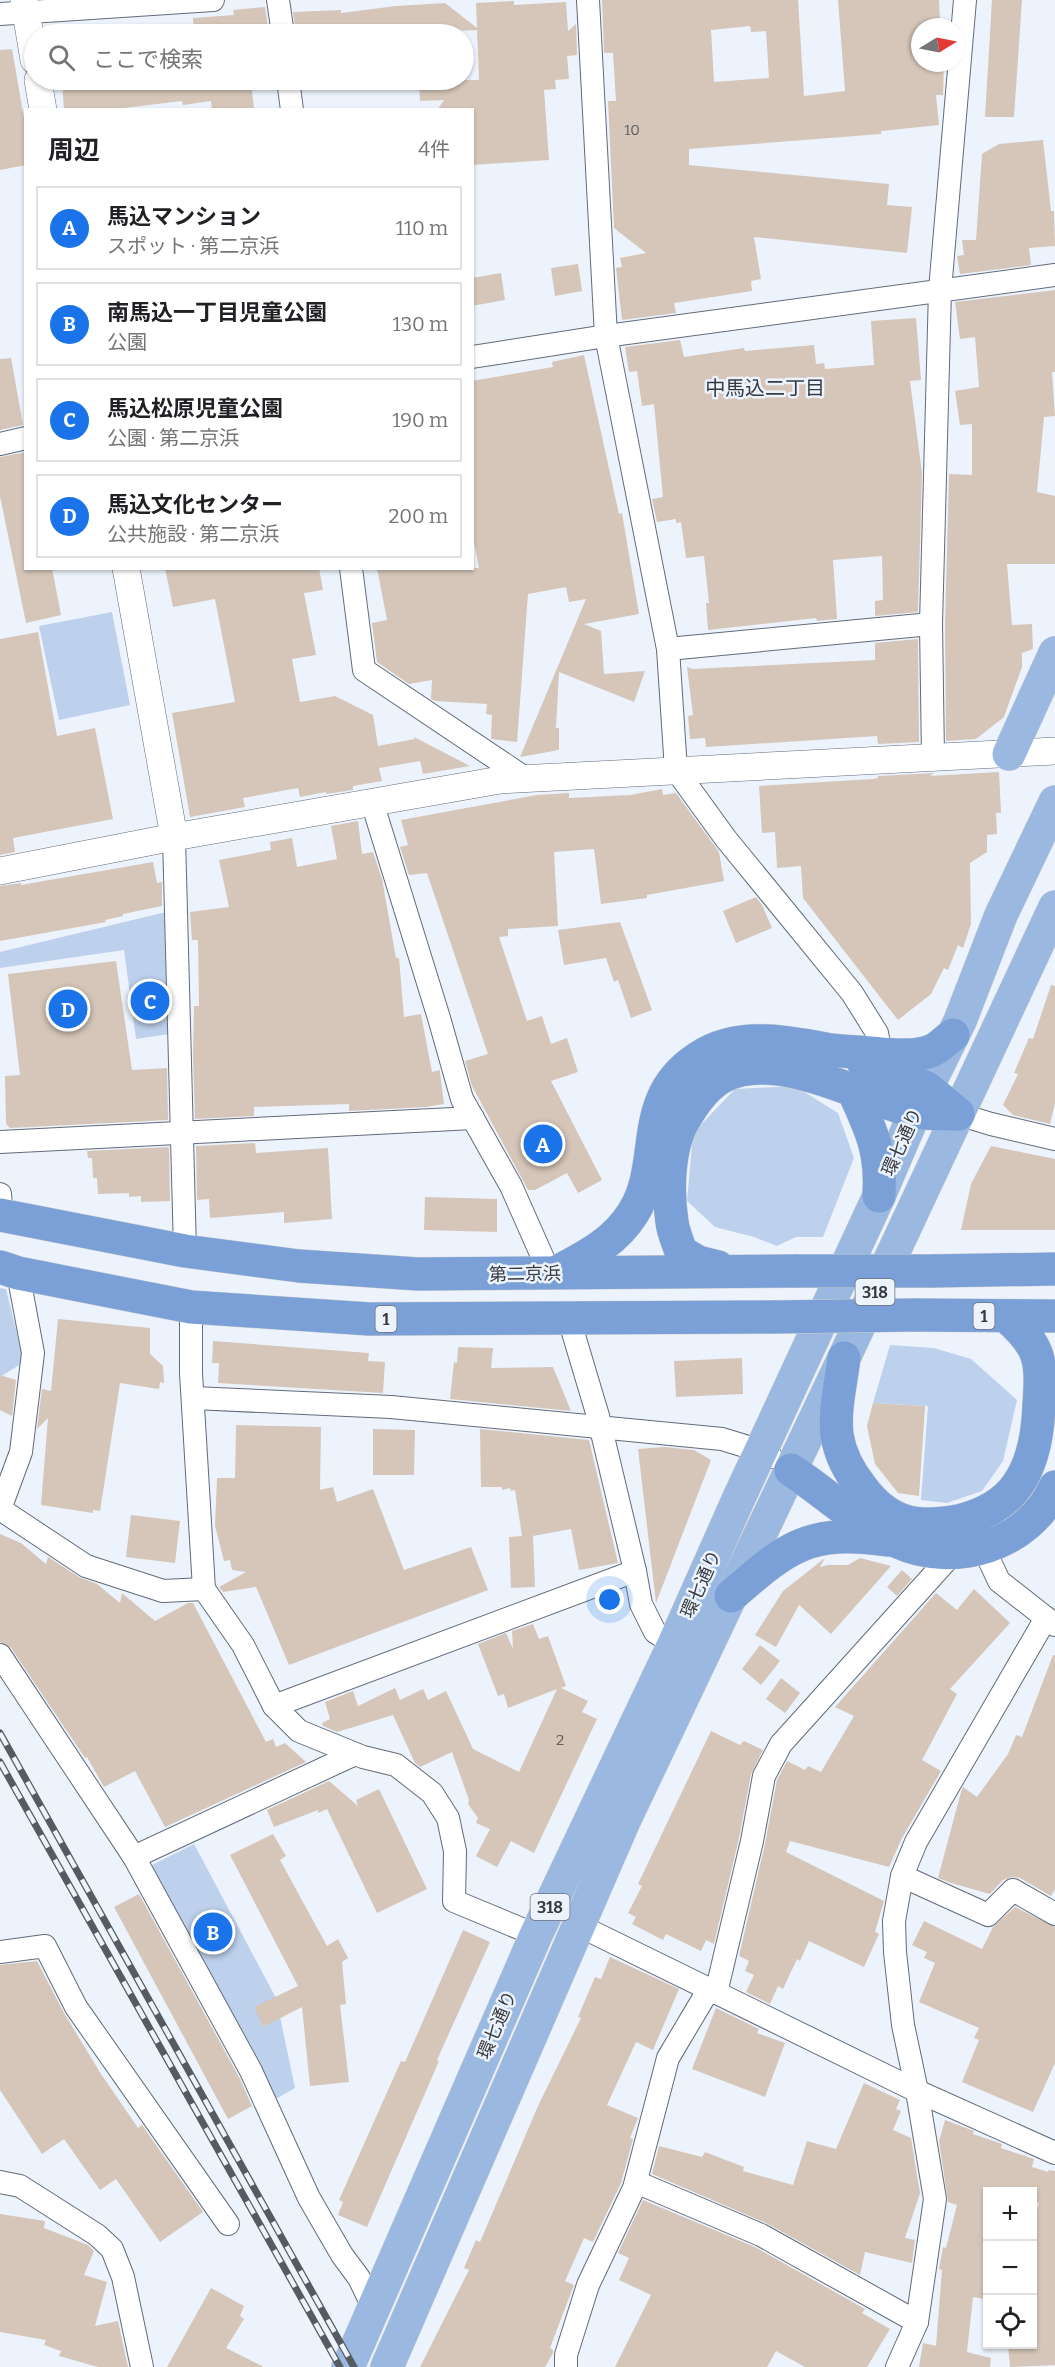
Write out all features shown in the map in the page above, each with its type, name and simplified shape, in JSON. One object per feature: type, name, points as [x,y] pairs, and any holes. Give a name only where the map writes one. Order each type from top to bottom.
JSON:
[{"type":"highway","points":[[552,1274],[601,1248],[621,1229],[634,1212],[643,1191],[654,1125],[660,1104],[669,1087],[683,1070],[699,1057],[719,1048],[765,1040],[790,1041],[834,1050],[908,1056],[933,1051],[953,1035]]},
{"type":"highway","points":[[834,1050],[921,1100],[958,1114]]},
{"type":"highway","points":[[734,1271],[698,1262],[681,1252],[672,1222],[670,1169],[682,1122],[704,1091],[723,1076],[758,1069],[785,1071],[832,1082],[853,1090],[921,1100]]},
{"type":"highway","points":[[853,1090],[874,1135],[879,1196]]},
{"type":"highway","name":"第二京浜","points":[[1,1208],[185,1251],[299,1266],[406,1274],[1055,1269]]},
{"type":"highway","name":"1","points":[[9,1270],[191,1307],[369,1319],[1055,1316]]},
{"type":"highway","points":[[731,1596],[785,1553],[814,1539],[859,1536],[897,1542],[929,1551],[964,1535],[1018,1484],[1031,1456],[1038,1430],[1039,1360],[1034,1344],[1007,1317]]},
{"type":"highway","points":[[844,1358],[836,1419],[840,1449],[854,1479],[879,1509],[928,1526],[1002,1542],[1026,1526],[1045,1505],[1055,1487]]},
{"type":"highway","points":[[791,1470],[858,1520],[897,1542]]},
{"type":"main road","points":[[1009,754],[1055,653]]},
{"type":"main road","points":[[1001,915],[1004,875],[1040,800],[1055,788]]},
{"type":"main road","name":"環七通り","points":[[348,2367],[536,1935],[674,1644],[921,1100],[953,1035],[1001,915],[1055,802]]},
{"type":"main road","name":"環七通り","points":[[388,2366],[624,1821],[1054,909]]},
{"type":"street","points":[[24,30],[17,9],[213,0]]},
{"type":"street","points":[[278,0],[282,24]]},
{"type":"street","points":[[588,0],[606,336],[668,649],[676,770],[726,839],[852,993],[877,1033],[881,1054]]},
{"type":"street","points":[[933,757],[931,624],[940,290],[965,0]]},
{"type":"street","points":[[40,90],[44,108]]},
{"type":"street","points":[[289,90],[292,108]]},
{"type":"street","points":[[474,357],[606,336],[1055,275]]},
{"type":"street","points":[[0,444],[24,438]]},
{"type":"street","points":[[126,570],[174,837],[185,1251]]},
{"type":"street","points":[[351,570],[364,670],[525,778]]},
{"type":"street","points":[[668,649],[931,624]]},
{"type":"street","points":[[0,871],[473,783],[525,778],[1048,752]]},
{"type":"street","points":[[372,802],[440,1018],[462,1099],[511,1186],[552,1274]]},
{"type":"street","points":[[958,1114],[990,1124],[1055,1138]]},
{"type":"street","points":[[0,1142],[473,1118]]},
{"type":"street","points":[[9,1270],[33,1353],[21,1452],[0,1509],[86,1566],[163,1591],[204,1588]]},
{"type":"street","points":[[191,1307],[193,1398],[204,1588],[243,1645],[274,1706],[299,1731],[355,1754],[396,1765],[432,1793],[448,1818],[455,1851],[454,1901],[536,1935]]},
{"type":"street","points":[[569,1319],[600,1428],[641,1604],[655,1632],[674,1644]]},
{"type":"street","points":[[193,1398],[391,1407],[722,1439],[761,1451],[791,1470]]},
{"type":"street","points":[[566,2367],[566,2355],[588,2285],[636,2182],[668,2058],[713,1991],[752,1840],[764,1776],[781,1744],[964,1535],[999,1581],[1051,1621],[916,1842],[902,1876],[894,1921],[895,1952],[903,2025],[917,2091],[935,2199],[917,2322],[897,2367]]},
{"type":"street","points":[[274,1706],[635,1571]]},
{"type":"street","points":[[0,1655],[134,1857],[251,2071],[309,2198],[342,2255],[359,2278],[374,2309]]},
{"type":"street","points":[[134,1857],[355,1754]]},
{"type":"street","points":[[902,1876],[988,1915],[1013,1890],[1055,1914]]},
{"type":"street","points":[[578,1926],[917,2091],[1055,2153]]},
{"type":"street","points":[[0,1952],[45,1946],[76,2007],[228,2224]]},
{"type":"street","points":[[0,2182],[20,2186],[97,2235],[112,2249],[123,2277],[142,2367]]},
{"type":"street","points":[[636,2182],[761,2235],[917,2322]]},
{"type":"shaded area","points":[[112,612],[130,705],[59,720],[39,626]]},
{"type":"shaded area","points":[[166,912],[169,1034],[136,1039],[124,950],[0,968],[0,952]]},
{"type":"shaded area","points":[[795,1086],[838,1113],[854,1158],[823,1237],[796,1237],[777,1246],[754,1237],[715,1227],[687,1201],[693,1133],[735,1089]]},
{"type":"shaded area","points":[[0,1288],[6,1289],[24,1362],[0,1377]]},
{"type":"shaded area","points":[[890,1345],[934,1348],[971,1359],[1017,1400],[1003,1461],[982,1491],[947,1503],[921,1500],[928,1406],[873,1403]]},
{"type":"shaded area","points":[[194,1844],[276,1998],[295,2088],[274,2100],[150,1866]]},
{"type":"building","points":[[602,0],[798,0],[804,96],[845,91],[838,0],[939,0],[940,18],[911,18],[911,72],[944,72],[943,95],[936,95],[939,125],[881,131],[881,134],[689,149],[689,165],[889,184],[887,205],[912,207],[907,253],[754,237],[761,279],[751,281],[752,291],[674,303],[676,313],[622,320],[616,268],[622,267],[620,258],[646,253],[614,228],[608,101],[616,101],[613,53],[604,53]],"holes":[[[750,26],[751,32],[766,31],[769,78],[714,82],[711,30]]]},
{"type":"building","points":[[992,0],[1022,0],[1014,117],[985,117]]},
{"type":"building","points":[[514,1],[514,5],[566,2],[568,31],[576,24],[577,55],[567,56],[569,79],[555,80],[556,89],[544,90],[549,160],[474,165],[474,108],[438,108],[444,100],[420,101],[419,90],[474,90],[474,80],[479,80],[477,30],[474,30],[474,26],[477,28],[476,3]]},
{"type":"building","points":[[445,3],[472,24],[295,24],[293,12],[341,10],[341,13]]},
{"type":"building","points":[[265,7],[268,24],[193,24],[193,18],[234,15],[233,10]]},
{"type":"building","points":[[12,49],[24,118],[24,165],[0,170],[0,50]]},
{"type":"building","points":[[63,90],[252,90],[254,108],[212,108],[211,101],[183,105],[182,101],[124,108],[64,108]]},
{"type":"building","points":[[1043,140],[1051,211],[1054,211],[1055,246],[1029,248],[1031,265],[960,274],[957,256],[964,255],[962,240],[976,240],[982,154],[999,144]]},
{"type":"building","points":[[578,264],[582,291],[555,296],[551,268]]},
{"type":"building","points":[[501,273],[505,300],[474,306],[474,278]]},
{"type":"building","points":[[1055,290],[1055,372],[1052,372],[1055,416],[1044,417],[1037,492],[1055,496],[1055,564],[1007,564],[1012,625],[1032,624],[1033,649],[1022,653],[1022,667],[1004,717],[976,739],[946,741],[945,624],[949,474],[972,475],[972,424],[960,425],[955,391],[979,387],[975,337],[960,339],[955,302]]},
{"type":"building","points":[[916,318],[921,380],[910,381],[922,473],[918,612],[875,616],[875,601],[883,600],[882,556],[833,560],[837,619],[817,621],[816,618],[708,630],[706,603],[709,603],[704,556],[686,558],[681,522],[676,523],[676,519],[657,522],[652,499],[663,497],[654,404],[642,406],[637,371],[629,372],[625,347],[680,340],[684,357],[744,348],[745,351],[814,345],[816,364],[824,363],[825,369],[874,365],[871,321]]},
{"type":"building","points":[[584,355],[619,514],[622,513],[639,614],[584,624],[601,631],[604,674],[645,671],[634,702],[559,672],[556,728],[559,728],[559,750],[520,757],[586,599],[569,602],[566,587],[528,594],[517,742],[491,739],[492,715],[486,714],[487,704],[435,701],[431,699],[432,680],[409,684],[377,662],[372,623],[387,620],[377,570],[474,570],[474,568],[479,568],[474,542],[474,381],[553,367],[552,362]]},
{"type":"building","points":[[11,358],[23,425],[0,430],[0,359]]},
{"type":"building","points":[[24,452],[24,570],[52,570],[61,615],[26,623],[0,496],[0,457]]},
{"type":"building","points":[[165,570],[319,570],[323,590],[304,593],[316,655],[292,659],[300,702],[335,696],[373,715],[378,746],[415,739],[414,737],[470,766],[423,774],[420,761],[379,768],[382,781],[353,786],[353,790],[300,797],[298,788],[243,798],[245,807],[190,817],[172,713],[235,702],[215,599],[173,607]]},
{"type":"building","points":[[38,632],[57,736],[95,728],[113,819],[13,838],[15,852],[0,855],[0,639]]},
{"type":"building","points":[[918,639],[919,742],[878,744],[877,736],[706,747],[705,738],[690,739],[688,716],[693,715],[687,667],[693,669],[875,660],[875,643]]},
{"type":"building","points":[[999,772],[1001,813],[996,813],[997,834],[987,835],[987,852],[970,863],[971,924],[963,948],[958,945],[948,970],[944,968],[931,994],[898,1020],[803,898],[801,866],[777,868],[775,832],[762,833],[759,786],[873,779],[878,776]]},
{"type":"building","points":[[662,789],[663,795],[676,793],[719,852],[724,881],[647,895],[647,898],[601,904],[594,849],[554,852],[558,926],[508,929],[508,936],[499,937],[527,1021],[542,1016],[551,1044],[567,1038],[578,1072],[551,1081],[602,1180],[578,1193],[567,1173],[535,1190],[528,1190],[472,1086],[465,1061],[488,1054],[427,873],[409,875],[400,847],[408,845],[401,820],[537,795],[569,793],[569,798],[630,795]]},
{"type":"building","points":[[358,821],[362,854],[373,852],[382,879],[396,958],[399,958],[404,1017],[421,1014],[432,1072],[440,1070],[444,1104],[349,1111],[349,1104],[254,1107],[254,1116],[195,1119],[193,1056],[194,1006],[199,1006],[198,940],[192,940],[190,912],[229,907],[219,860],[271,850],[270,842],[292,838],[297,867],[337,859],[331,826]]},
{"type":"building","points":[[153,862],[157,883],[162,882],[162,906],[123,914],[123,916],[105,920],[106,922],[0,941],[0,886],[21,883],[21,885]]},
{"type":"building","points":[[756,897],[772,928],[736,943],[723,911]]},
{"type":"building","points":[[620,922],[652,1010],[631,1018],[618,980],[614,982],[606,958],[564,965],[558,930]]},
{"type":"building","points":[[116,961],[132,1070],[167,1068],[168,1120],[10,1128],[6,1124],[5,1076],[20,1075],[8,974]]},
{"type":"building","points":[[1051,985],[1055,986],[1055,1103],[1050,1124],[1013,1115],[1003,1105],[1018,1074],[1014,1073],[1029,1038],[1033,1039]]},
{"type":"building","points":[[255,1143],[256,1153],[328,1148],[332,1219],[284,1223],[284,1212],[210,1218],[209,1199],[197,1200],[196,1146]]},
{"type":"building","points":[[991,1146],[1055,1159],[1055,1230],[961,1230],[971,1184]]},
{"type":"building","points":[[169,1147],[170,1201],[141,1202],[141,1196],[129,1197],[129,1193],[98,1194],[97,1178],[93,1178],[92,1158],[88,1158],[87,1151]]},
{"type":"building","points":[[425,1197],[497,1199],[497,1232],[424,1230]]},
{"type":"building","points":[[58,1319],[150,1328],[150,1354],[163,1366],[164,1383],[160,1382],[159,1389],[120,1383],[100,1511],[93,1510],[93,1513],[41,1505],[48,1418],[37,1429],[42,1389],[51,1391]]},
{"type":"building","points":[[213,1341],[369,1353],[368,1361],[385,1362],[383,1393],[218,1383],[219,1363],[212,1363]]},
{"type":"building","points":[[458,1347],[493,1348],[491,1368],[553,1367],[571,1411],[450,1399]]},
{"type":"building","points":[[742,1358],[743,1394],[676,1397],[674,1361]]},
{"type":"building","points":[[0,1375],[16,1380],[12,1416],[0,1410]]},
{"type":"building","points":[[873,1403],[925,1406],[919,1496],[898,1493],[875,1464],[867,1426]]},
{"type":"building","points":[[236,1425],[321,1427],[320,1490],[333,1487],[337,1502],[373,1489],[404,1570],[471,1547],[488,1590],[289,1665],[256,1587],[223,1592],[219,1587],[246,1572],[232,1570],[230,1560],[224,1561],[215,1526],[217,1478],[235,1478]]},
{"type":"building","points":[[373,1429],[415,1430],[414,1475],[373,1475]]},
{"type":"building","points":[[480,1429],[589,1440],[618,1563],[579,1570],[571,1529],[533,1536],[535,1587],[511,1588],[509,1537],[522,1536],[515,1490],[511,1491],[510,1488],[502,1490],[502,1487],[481,1487]]},
{"type":"building","points":[[664,1447],[694,1450],[711,1460],[656,1603],[638,1449]]},
{"type":"building","points":[[131,1515],[180,1521],[175,1563],[126,1557]]},
{"type":"building","points":[[0,1534],[21,1543],[46,1564],[48,1557],[79,1577],[97,1584],[120,1603],[122,1593],[155,1621],[188,1603],[193,1603],[266,1742],[273,1739],[276,1747],[285,1743],[306,1762],[165,1827],[135,1771],[104,1787],[87,1757],[85,1758],[11,1648],[0,1642]]},
{"type":"building","points":[[825,1558],[820,1567],[848,1565],[860,1558],[891,1566],[831,1634],[799,1605],[776,1647],[755,1635],[783,1591]]},
{"type":"building","points":[[902,1570],[912,1579],[897,1596],[887,1587]]},
{"type":"building","points":[[974,1589],[1010,1623],[950,1689],[957,1694],[922,1760],[941,1771],[902,1838],[889,1867],[790,1841],[786,1852],[884,1901],[875,1932],[879,1934],[864,1967],[809,1941],[800,1961],[797,1959],[783,1989],[778,1986],[770,2004],[746,1992],[754,1975],[745,1971],[749,1961],[739,1956],[777,1780],[787,1761],[805,1770],[808,1766],[821,1772],[854,1716],[835,1707],[936,1593],[957,1610]]},
{"type":"building","points":[[533,1624],[539,1639],[548,1636],[566,1686],[561,1688],[588,1701],[582,1712],[597,1719],[534,1853],[511,1841],[497,1867],[476,1856],[490,1829],[476,1823],[478,1818],[468,1804],[469,1800],[452,1752],[420,1767],[415,1763],[393,1715],[337,1732],[323,1726],[322,1723],[330,1719],[325,1702],[353,1691],[358,1706],[395,1688],[400,1700],[423,1689],[428,1700],[446,1691],[473,1749],[519,1772],[557,1689],[508,1708],[504,1694],[498,1696],[478,1644],[506,1633],[513,1649],[512,1631]]},
{"type":"building","points":[[760,1645],[780,1661],[761,1685],[742,1669]]},
{"type":"building","points":[[1053,1655],[1055,1655],[1055,1889],[1051,1896],[1020,1878],[1012,1877],[1003,1880],[990,1894],[938,1878],[963,1787],[977,1797],[1008,1754],[1016,1735],[1022,1737]]},
{"type":"building","points":[[781,1678],[800,1693],[785,1713],[766,1699]]},
{"type":"building","points":[[711,1731],[740,1745],[744,1741],[763,1750],[751,1774],[739,1838],[714,1944],[706,1940],[701,1951],[666,1934],[663,1940],[632,1924],[636,1917],[628,1913],[642,1886],[638,1884]]},
{"type":"building","points":[[329,1781],[358,1806],[356,1800],[379,1789],[427,1889],[377,1913],[327,1809],[318,1813],[318,1810],[274,1827],[267,1810]]},
{"type":"building","points":[[273,1834],[286,1856],[280,1860],[327,1946],[338,1939],[348,1958],[342,1962],[346,2004],[340,2005],[349,2082],[310,2086],[302,2007],[263,2027],[254,2007],[298,1986],[230,1855]]},
{"type":"building","points":[[139,1894],[239,2077],[252,2106],[228,2119],[114,1907]]},
{"type":"building","points":[[1015,1907],[1055,1927],[1055,2063],[1033,2112],[962,2082],[979,2040],[974,2038],[979,2028],[919,2002],[935,1963],[924,1958],[927,1952],[912,1945],[924,1921],[982,1949],[993,1927]]},
{"type":"building","points":[[463,1930],[490,1942],[437,2060],[439,2061],[367,2227],[338,2215],[343,2202],[339,2200],[401,2061],[405,2062]]},
{"type":"building","points":[[610,1957],[679,1989],[653,2050],[636,2042],[607,2105],[638,2118],[630,2138],[633,2139],[621,2183],[593,2242],[584,2238],[565,2281],[574,2285],[550,2348],[553,2353],[545,2367],[420,2367],[469,2270],[464,2268],[476,2240],[480,2242],[538,2106],[581,2018],[578,2017],[595,1977],[601,1979]]},
{"type":"building","points":[[37,1961],[64,2013],[101,2074],[138,2128],[142,2125],[203,2212],[160,2242],[116,2179],[100,2190],[64,2139],[42,2154],[0,2090],[0,1965]]},
{"type":"building","points":[[716,2008],[759,2029],[757,2033],[785,2043],[765,2097],[692,2069]]},
{"type":"building","points":[[864,2083],[900,2100],[896,2109],[901,2111],[893,2130],[911,2138],[920,2193],[905,2238],[915,2240],[912,2263],[865,2252],[860,2275],[766,2223],[652,2174],[659,2146],[702,2157],[705,2152],[744,2167],[743,2171],[793,2185],[807,2141],[836,2149]]},
{"type":"building","points":[[945,2120],[974,2131],[973,2134],[1002,2144],[1001,2148],[1034,2159],[1032,2167],[1048,2172],[1049,2170],[1055,2171],[1055,2365],[1010,2367],[1008,2349],[1037,2349],[1037,2210],[1039,2203],[1037,2202],[1037,2187],[983,2187],[983,2299],[973,2297],[967,2352],[991,2358],[990,2367],[919,2367],[923,2343],[936,2346],[942,2270],[939,2269],[943,2247],[946,2248],[957,2205],[948,2202],[939,2141]]},
{"type":"building","points":[[643,2200],[755,2247],[865,2309],[862,2313],[890,2329],[867,2367],[805,2367],[776,2351],[767,2367],[615,2367],[651,2295],[619,2280],[629,2258],[618,2253]]},
{"type":"building","points":[[0,2214],[45,2221],[44,2228],[88,2245],[94,2251],[84,2275],[107,2282],[95,2326],[118,2321],[128,2367],[98,2367],[59,2356],[61,2351],[44,2345],[46,2340],[0,2332]]},
{"type":"building","points":[[211,2288],[244,2306],[240,2316],[244,2319],[226,2348],[264,2367],[167,2367]]},
{"type":"railway","points":[[0,1733],[354,2367]]},
{"type":"railway","points":[[0,1762],[340,2367]]},
{"type":"place","name":"馬込松原児童公園","points":[[150,1001]]},
{"type":"place","name":"馬込文化センター","points":[[68,1009]]},
{"type":"place","name":"馬込マンション","points":[[543,1144]]},
{"type":"place","name":"南馬込一丁目児童公園","points":[[213,1932]]},
{"type":"district","name":"中馬込二丁目","points":[[765,388]]}]
